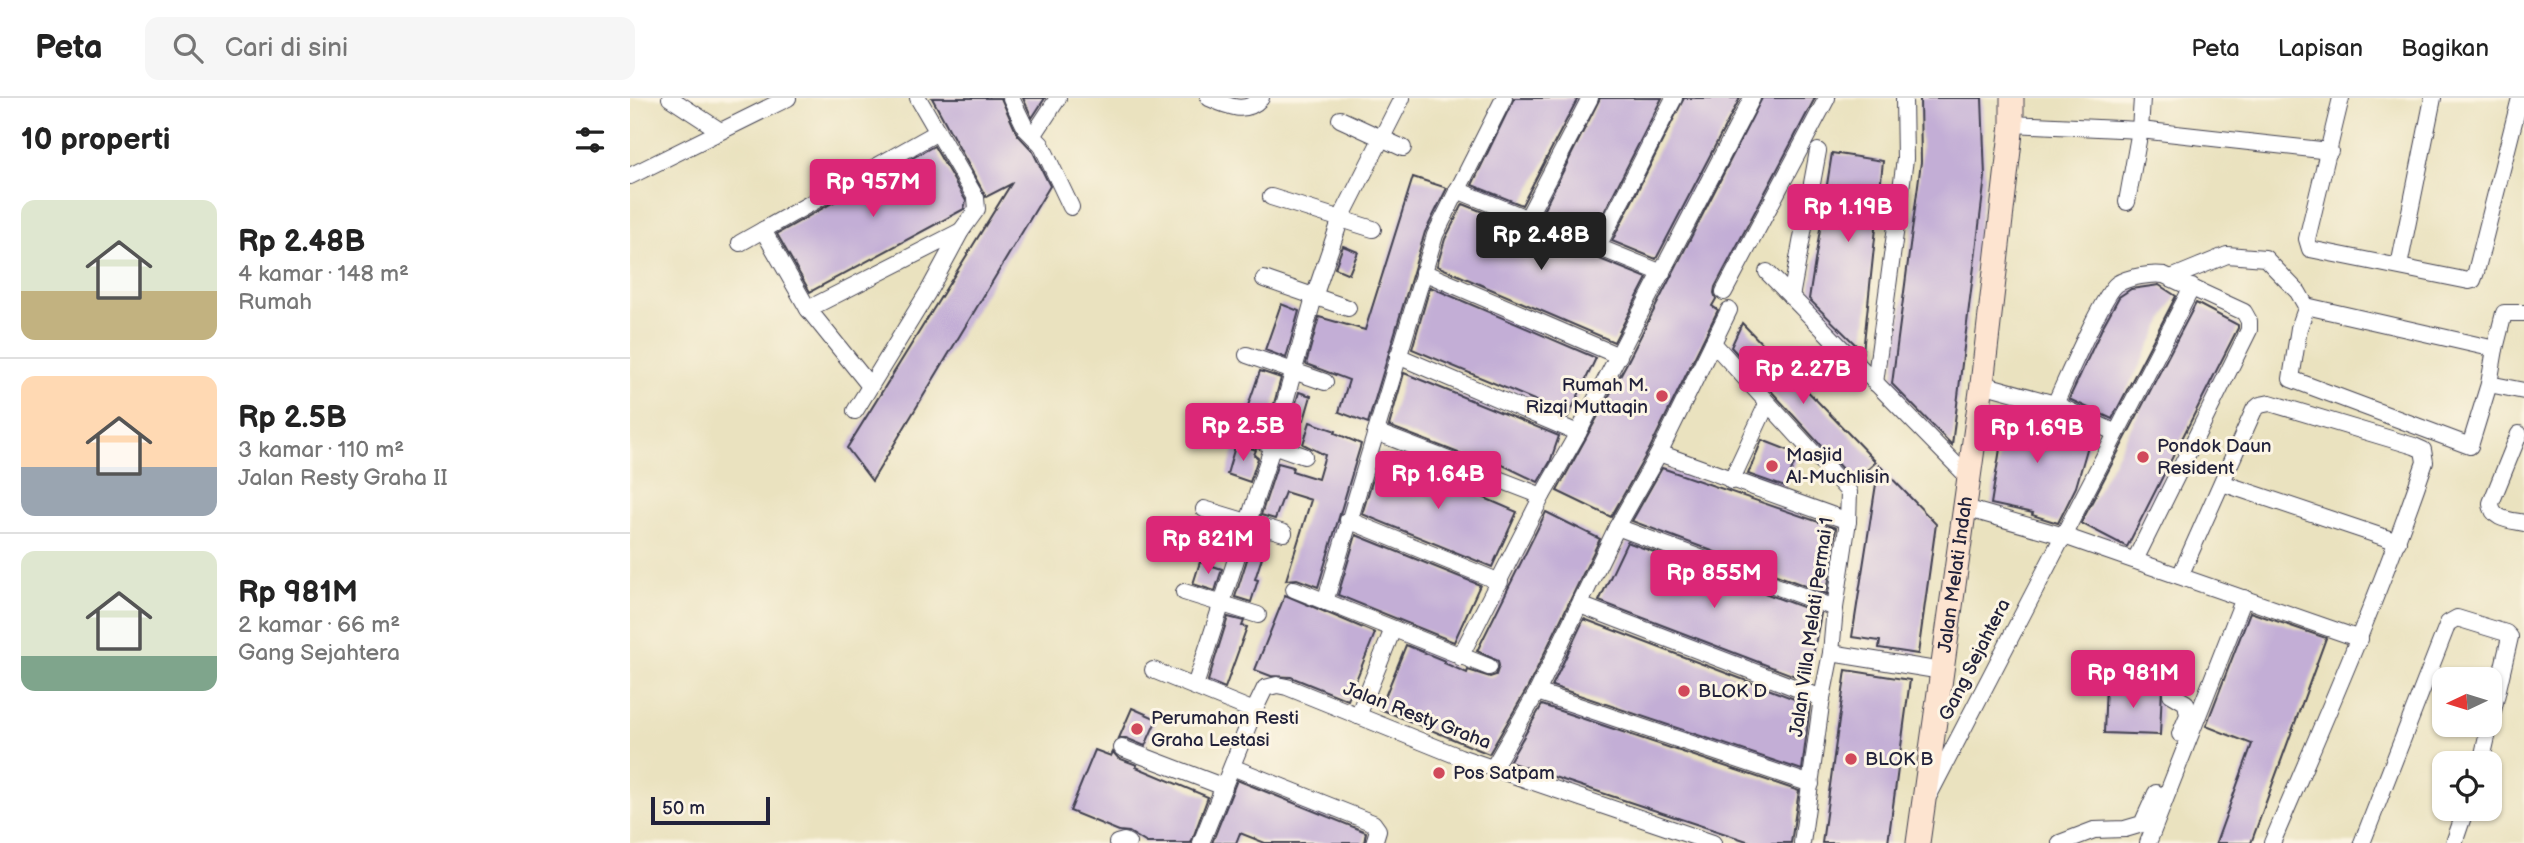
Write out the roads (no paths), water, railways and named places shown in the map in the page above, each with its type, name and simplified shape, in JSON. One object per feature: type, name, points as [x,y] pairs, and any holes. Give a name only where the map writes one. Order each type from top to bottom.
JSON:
[{"type":"main road","name":"Jalan Melati Indah","points":[[1918,843],[1982,384],[2012,124],[2012,98]]},
{"type":"street","points":[[670,98],[719,130]]},
{"type":"street","points":[[630,176],[788,98]]},
{"type":"street","points":[[855,411],[928,292],[961,231],[977,209],[976,198],[918,98]]},
{"type":"street","points":[[1011,98],[1026,129],[1041,144],[1071,207]]},
{"type":"street","points":[[1033,136],[1058,98]]},
{"type":"street","points":[[1209,98],[1244,109],[1260,99]]},
{"type":"street","points":[[1195,686],[1273,444],[1314,297],[1341,218],[1402,98]]},
{"type":"street","points":[[1325,602],[1434,235],[1504,98]]},
{"type":"street","points":[[1527,219],[1590,98]]},
{"type":"street","points":[[1597,247],[1674,98]]},
{"type":"street","points":[[1460,657],[1752,98]]},
{"type":"street","points":[[1724,292],[1827,98]]},
{"type":"street","points":[[1875,383],[1905,159],[1904,98]]},
{"type":"street","points":[[2127,202],[2140,130],[2142,98]]},
{"type":"street","points":[[2341,98],[2306,239],[2310,249],[2469,281],[2473,280],[2520,98]]},
{"type":"street","points":[[2399,266],[2433,98]]},
{"type":"street","points":[[1340,119],[1403,148]]},
{"type":"street","points":[[2012,124],[2140,130],[2330,150]]},
{"type":"street","points":[[740,243],[936,133]]},
{"type":"street","points":[[1791,297],[1818,150]]},
{"type":"street","points":[[1457,190],[1662,274]]},
{"type":"street","points":[[1271,197],[1373,229]]},
{"type":"street","points":[[763,230],[808,309],[870,386]]},
{"type":"street","points":[[808,309],[961,231]]},
{"type":"street","points":[[2171,278],[2227,255],[2265,258],[2298,292],[2307,306],[2495,349]]},
{"type":"street","points":[[1423,272],[1619,356]]},
{"type":"street","points":[[1767,272],[1969,478]]},
{"type":"street","points":[[2055,404],[2104,302],[2118,284],[2150,273],[2171,278],[2244,312],[2249,321],[2249,330],[2135,561]]},
{"type":"street","points":[[1264,279],[1348,308]]},
{"type":"street","name":"Gang Sejahtera","points":[[1924,804],[2192,287]]},
{"type":"street","points":[[2307,306],[2299,328],[2291,379],[2470,446],[2504,313],[2524,313]]},
{"type":"street","points":[[1493,768],[1537,692],[1617,527],[1659,453],[1729,310]]},
{"type":"street","name":"Jalan Villa Melati Permai 1","points":[[1713,343],[1849,492],[1848,521],[1831,653],[1801,843]]},
{"type":"street","points":[[1247,355],[1325,382]]},
{"type":"street","points":[[1398,356],[1578,433]]},
{"type":"street","points":[[1982,384],[2055,404],[2116,433]]},
{"type":"street","points":[[2488,384],[2524,391]]},
{"type":"street","points":[[2180,576],[2254,410],[2270,403],[2423,450],[2425,461],[2398,542],[2360,639],[2272,843]]},
{"type":"street","points":[[1731,481],[1768,404]]},
{"type":"street","points":[[1224,428],[1304,456]]},
{"type":"street","points":[[1376,432],[1542,496]]},
{"type":"street","points":[[2519,434],[2491,503],[2491,510],[2496,516],[2524,523]]},
{"type":"street","points":[[1659,453],[1848,521]]},
{"type":"street","points":[[2222,483],[2398,542]]},
{"type":"street","points":[[1965,508],[2064,536],[2360,639]]},
{"type":"street","points":[[1204,509],[1284,533]]},
{"type":"street","points":[[1348,520],[1500,582]]},
{"type":"street","points":[[1617,527],[1835,608]]},
{"type":"street","points":[[1294,589],[1489,667]]},
{"type":"street","points":[[1184,592],[1258,615]]},
{"type":"street","points":[[2148,843],[2244,598]]},
{"type":"street","points":[[1580,605],[1822,698]]},
{"type":"street","points":[[2362,843],[2448,622],[2452,619],[2457,618],[2507,633],[2510,637],[2484,751]]},
{"type":"street","points":[[1358,716],[1393,629]]},
{"type":"street","points":[[1831,653],[1942,671]]},
{"type":"street","points":[[1153,670],[1254,711],[1201,843]]},
{"type":"street","name":"Jalan Resty Graha","points":[[1254,711],[1265,688],[1277,685],[1287,687],[1460,757],[1713,843]]},
{"type":"street","points":[[1537,692],[1811,784]]},
{"type":"street","points":[[2060,843],[2094,830],[2142,824],[2188,715],[2186,703],[2171,694]]},
{"type":"street","points":[[1122,748],[1224,787]]},
{"type":"street","points":[[1232,767],[1373,823],[1378,830],[1374,843]]},
{"type":"street","points":[[2455,843],[2462,821]]},
{"type":"street","points":[[1117,843],[1128,843]]},
{"type":"place","name":"Rumah M. Rizqi Muttaqin","points":[[1662,396]]},
{"type":"place","name":"Pondok Daun Resident","points":[[2143,457]]},
{"type":"place","name":"Masjid Al-Muchlisin","points":[[1772,466]]},
{"type":"place","name":"BLOK D","points":[[1684,691]]},
{"type":"place","name":"Perumahan Resti Graha Lestasi","points":[[1137,729]]},
{"type":"place","name":"BLOK B","points":[[1851,759]]},
{"type":"place","name":"Pos Satpam","points":[[1439,773]]}]
